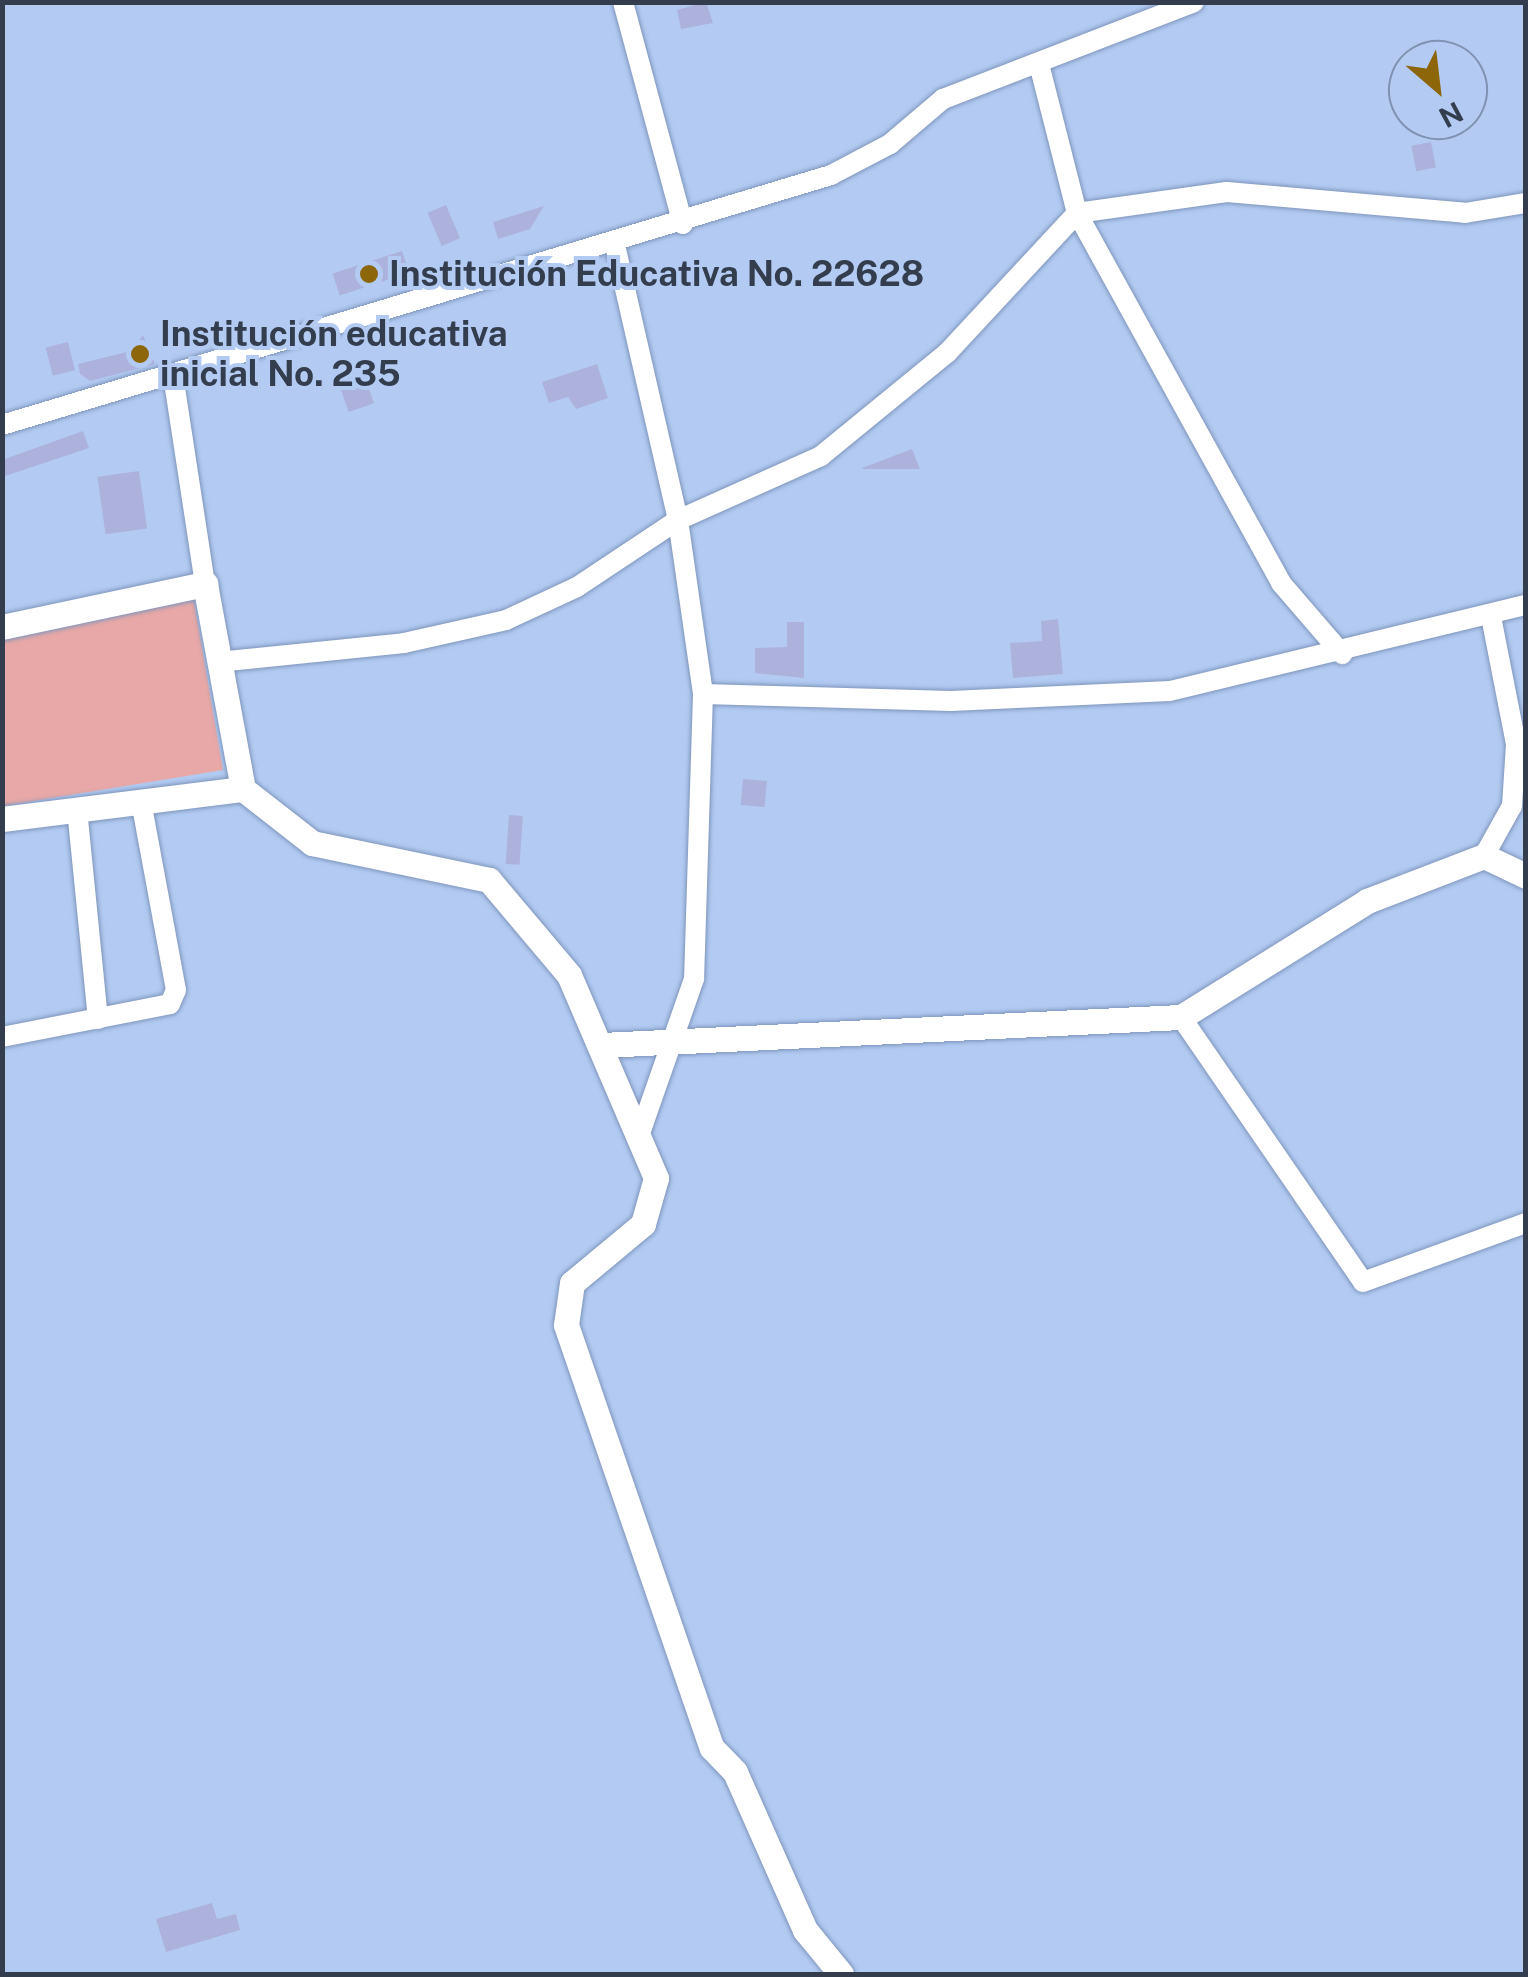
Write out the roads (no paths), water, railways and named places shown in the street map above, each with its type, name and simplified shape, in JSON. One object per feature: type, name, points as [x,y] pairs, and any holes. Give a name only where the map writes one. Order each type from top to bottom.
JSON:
[{"type":"street","points":[[623,2],[683,224]]},
{"type":"street","points":[[2,425],[616,246],[831,175],[890,144],[942,99],[1194,2]]},
{"type":"street","points":[[1040,64],[1077,213],[1280,583],[1342,654]]},
{"type":"street","points":[[218,662],[404,643],[506,620],[678,520],[822,456],[946,354],[1077,213],[1227,192],[1464,214],[1526,203]]},
{"type":"street","points":[[616,246],[678,520],[703,694],[695,959],[678,1040],[640,1133]]},
{"type":"street","points":[[173,376],[218,662],[243,789],[312,844],[489,880],[569,975],[640,1133],[654,1202],[643,1224],[572,1283],[566,1325],[712,1748],[735,1772],[805,1930],[841,1974]]},
{"type":"street","points":[[2,627],[206,584]]},
{"type":"street","points":[[703,694],[951,701],[1170,691],[1342,654],[1490,618],[1526,605]]},
{"type":"street","points":[[602,1045],[1181,1017],[1368,901],[1484,856],[1512,806],[1516,744],[1490,618]]},
{"type":"street","points":[[2,819],[243,789]]},
{"type":"street","points":[[2,1037],[158,1010],[176,990],[141,802]]},
{"type":"street","points":[[77,810],[98,1020]]},
{"type":"street","points":[[1484,856],[1526,876]]},
{"type":"street","points":[[1181,1017],[1363,1282],[1526,1223]]},
{"type":"place","name":"Institución Educativa No. 22628","points":[[369,274]]},
{"type":"place","name":"Institución educativa inicial No. 235","points":[[140,354]]}]
